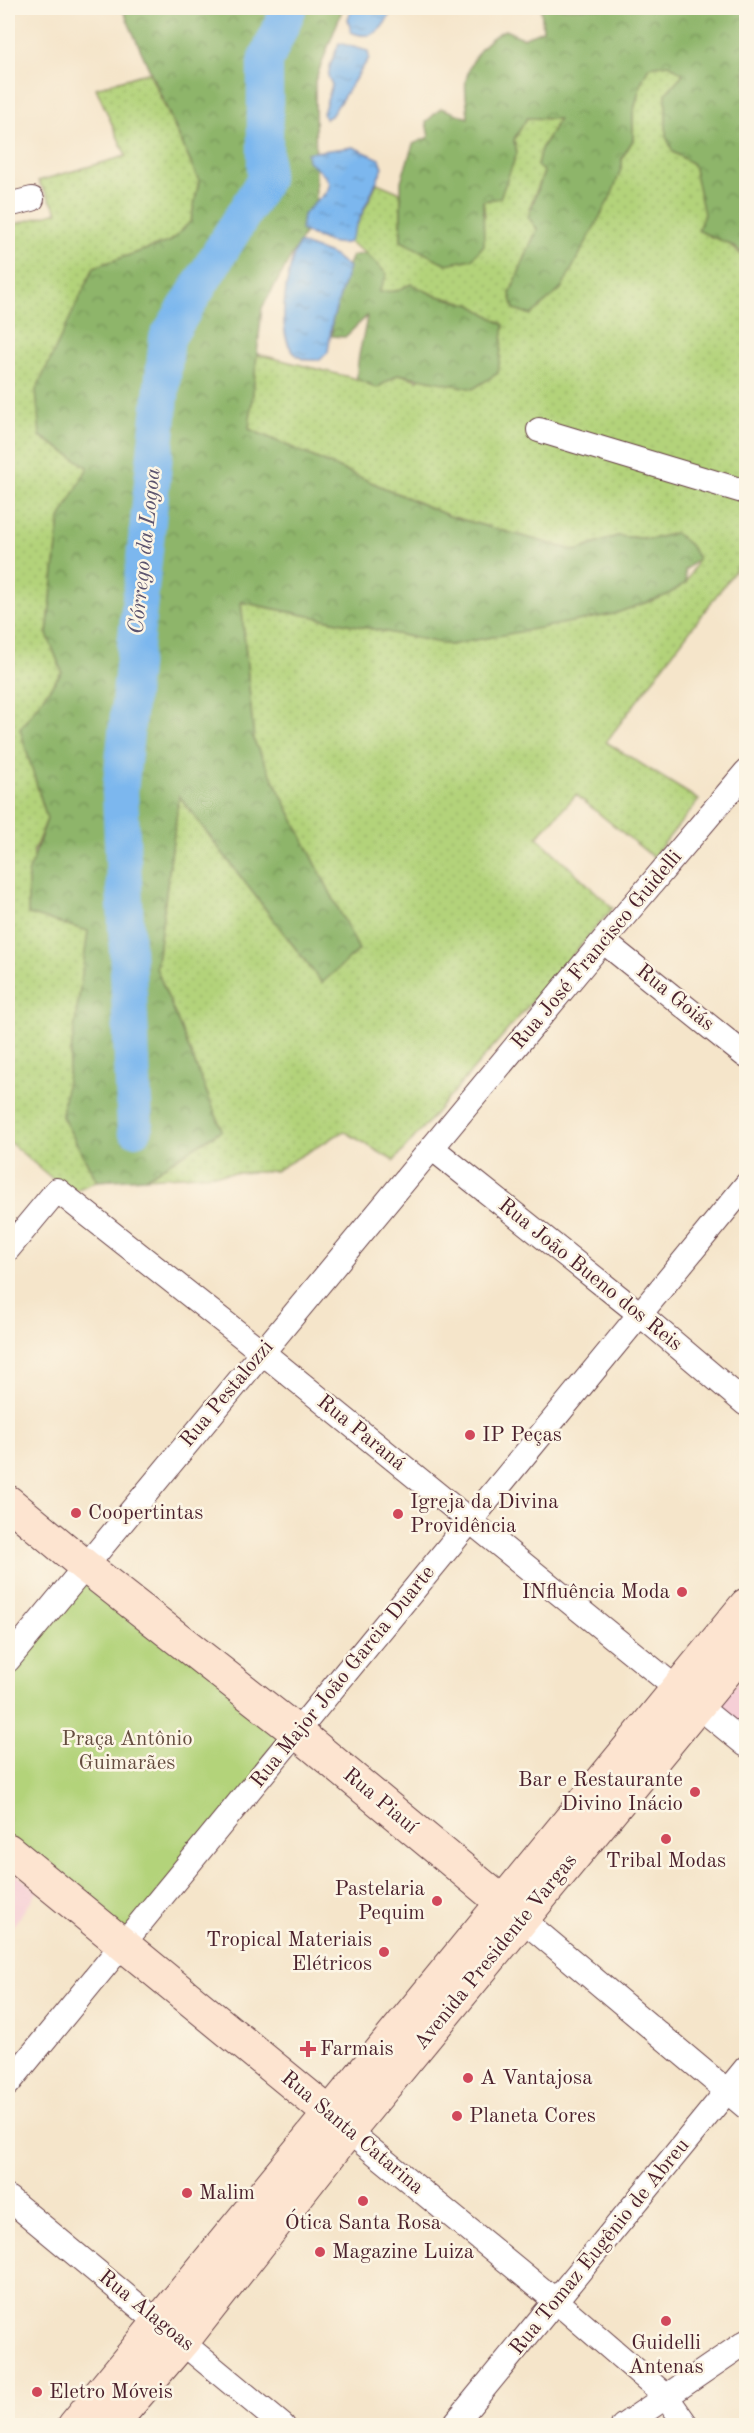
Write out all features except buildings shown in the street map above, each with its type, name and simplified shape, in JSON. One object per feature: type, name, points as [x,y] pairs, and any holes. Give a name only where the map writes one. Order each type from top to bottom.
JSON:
[{"type":"main road","name":"Rua Piauí","points":[[8,1503],[84,1566],[298,1733],[513,1911]]},
{"type":"main road","name":"Avenida Presidente Vargas","points":[[110,2426],[171,2331],[688,1697],[747,1605]]},
{"type":"main road","name":"Avenida Presidente Vargas","points":[[688,1697],[747,1647]]},
{"type":"main road","name":"Rua Santa Catarina","points":[[8,1850],[124,1943],[339,2123]]},
{"type":"main road","name":"Avenida Presidente Vargas","points":[[74,2426],[171,2331]]},
{"type":"street","points":[[8,205],[32,199]]},
{"type":"street","points":[[539,430],[747,492]]},
{"type":"street","name":"Rua José Francisco Guidelli","points":[[448,1129],[603,941],[747,772]]},
{"type":"street","name":"Rua Goiás","points":[[603,941],[747,1056]]},
{"type":"street","name":"Rua Pestalozzi","points":[[8,1660],[448,1129]]},
{"type":"street","name":"Rua João Bueno dos Reis","points":[[432,1148],[641,1315],[747,1404]]},
{"type":"street","name":"Rua Major João Garcia Duarte","points":[[8,2084],[747,1185]]},
{"type":"street","name":"Rua Paraná","points":[[8,1249],[57,1190],[262,1352],[470,1523],[747,1745]]},
{"type":"street","name":"Rua Piauí","points":[[513,1911],[747,2107]]},
{"type":"street","name":"Rua Tomaz Eugênio de Abreu","points":[[453,2426],[747,2068]]},
{"type":"street","name":"Rua Santa Catarina","points":[[339,2123],[557,2302],[666,2396],[687,2426]]},
{"type":"street","name":"Rua Alagoas","points":[[8,2198],[283,2426]]},
{"type":"street","points":[[623,2426],[747,2342]]},
{"type":"shaded area","points":[[746,1670],[746,1732],[717,1708]]},
{"type":"shaded area","points":[[8,1868],[38,1891],[8,1933]]},
{"type":"green space","points":[[122,8],[343,8],[315,81],[316,213],[262,308],[249,429],[449,516],[576,551],[617,536],[652,539],[675,533],[690,545],[698,559],[685,570],[686,583],[667,595],[614,614],[450,645],[241,602],[254,741],[359,950],[322,983],[179,796],[156,968],[222,1130],[145,1178],[97,1181],[62,1116],[88,931],[28,914],[28,874],[47,819],[20,729],[62,672],[47,634],[60,519],[88,467],[40,436],[36,390],[94,267],[171,241],[191,221],[199,181]]},
{"type":"green space","points":[[541,8],[746,8],[746,259],[736,248],[698,230],[704,214],[693,164],[673,152],[666,136],[666,93],[683,74],[669,64],[649,67],[641,83],[633,114],[633,140],[622,158],[622,166],[612,194],[561,289],[531,315],[514,309],[510,294],[537,229],[528,217],[544,172],[537,166],[541,149],[559,119],[527,118],[514,139],[517,153],[500,198],[483,201],[484,245],[472,259],[446,264],[401,241],[401,181],[413,144],[429,137],[426,122],[441,108],[468,118],[466,80],[475,57],[485,44],[505,30],[523,38],[543,30]]},
{"type":"green space","points":[[669,64],[683,73],[673,152],[693,164],[711,238],[722,238],[746,259],[746,564],[740,564],[606,742],[699,800],[653,857],[576,795],[537,837],[613,908],[394,1161],[344,1131],[275,1171],[145,1178],[222,1130],[156,968],[179,796],[321,982],[359,950],[254,741],[241,602],[450,645],[667,595],[686,583],[698,559],[690,545],[675,533],[652,539],[617,536],[576,551],[449,516],[249,429],[257,354],[357,379],[377,388],[399,374],[418,380],[472,305],[434,295],[411,284],[396,291],[379,293],[365,253],[349,242],[377,183],[401,193],[401,241],[485,216],[483,200],[508,173],[514,157],[514,139],[527,118],[559,119],[541,149],[537,165],[544,172],[529,209],[537,229],[510,293],[622,166],[622,158],[633,140],[633,114],[641,83],[649,67]]},
{"type":"green space","points":[[149,72],[199,181],[191,221],[171,241],[94,267],[40,436],[89,467],[60,519],[47,634],[62,672],[20,729],[47,819],[33,853],[89,930],[62,1116],[97,1181],[69,1193],[8,1141],[8,226],[58,212],[38,181],[126,156],[96,88]]},
{"type":"green space","points":[[365,253],[387,274],[379,292],[396,291],[411,284],[434,295],[472,305],[504,325],[498,373],[473,389],[399,374],[377,388],[357,379],[367,316],[345,337],[332,336],[332,300],[352,256]]},
{"type":"green space","name":"Praça Antônio Guimarães","points":[[85,1566],[298,1733],[124,1943],[8,1850],[8,1660]]},
{"type":"water","points":[[352,8],[392,8],[386,22],[378,31],[359,35],[351,32],[348,19]]},
{"type":"water","points":[[339,43],[368,51],[369,58],[331,116],[325,119],[323,113],[332,85],[328,76]]},
{"type":"water","points":[[353,147],[380,159],[383,167],[349,242],[337,244],[301,230],[303,215],[324,194],[329,184],[320,171],[308,161],[307,153]]},
{"type":"water","points":[[299,243],[331,254],[349,267],[332,322],[328,352],[320,360],[301,358],[292,350],[286,338],[284,304],[286,286]]},
{"type":"waterway","name":"Córrego da Logoa","points":[[135,1128],[120,792],[167,338],[265,179],[265,62],[289,8]]},
{"type":"place","name":"IP Peças","points":[[470,1435]]},
{"type":"place","name":"Coopertintas","points":[[76,1513]]},
{"type":"place","name":"Igreja da Divina Providência","points":[[398,1514]]},
{"type":"place","name":"INfluência Moda","points":[[682,1592]]},
{"type":"place","name":"Bar e Restaurante Divino Inácio","points":[[695,1792]]},
{"type":"place","name":"Tribal Modas","points":[[666,1839]]},
{"type":"place","name":"Pastelaria Pequim","points":[[437,1901]]},
{"type":"place","name":"Tropical Materiais Elétricos","points":[[384,1952]]},
{"type":"place","name":"Farmais","points":[[308,2049]]},
{"type":"place","name":"A Vantajosa","points":[[468,2078]]},
{"type":"place","name":"Planeta Cores","points":[[457,2116]]},
{"type":"place","name":"Malim","points":[[187,2193]]},
{"type":"place","name":"Ótica Santa Rosa","points":[[363,2201]]},
{"type":"place","name":"Magazine Luiza","points":[[320,2252]]},
{"type":"place","name":"Guidelli Antenas","points":[[666,2321]]},
{"type":"place","name":"Eletro Móveis","points":[[37,2392]]}]
